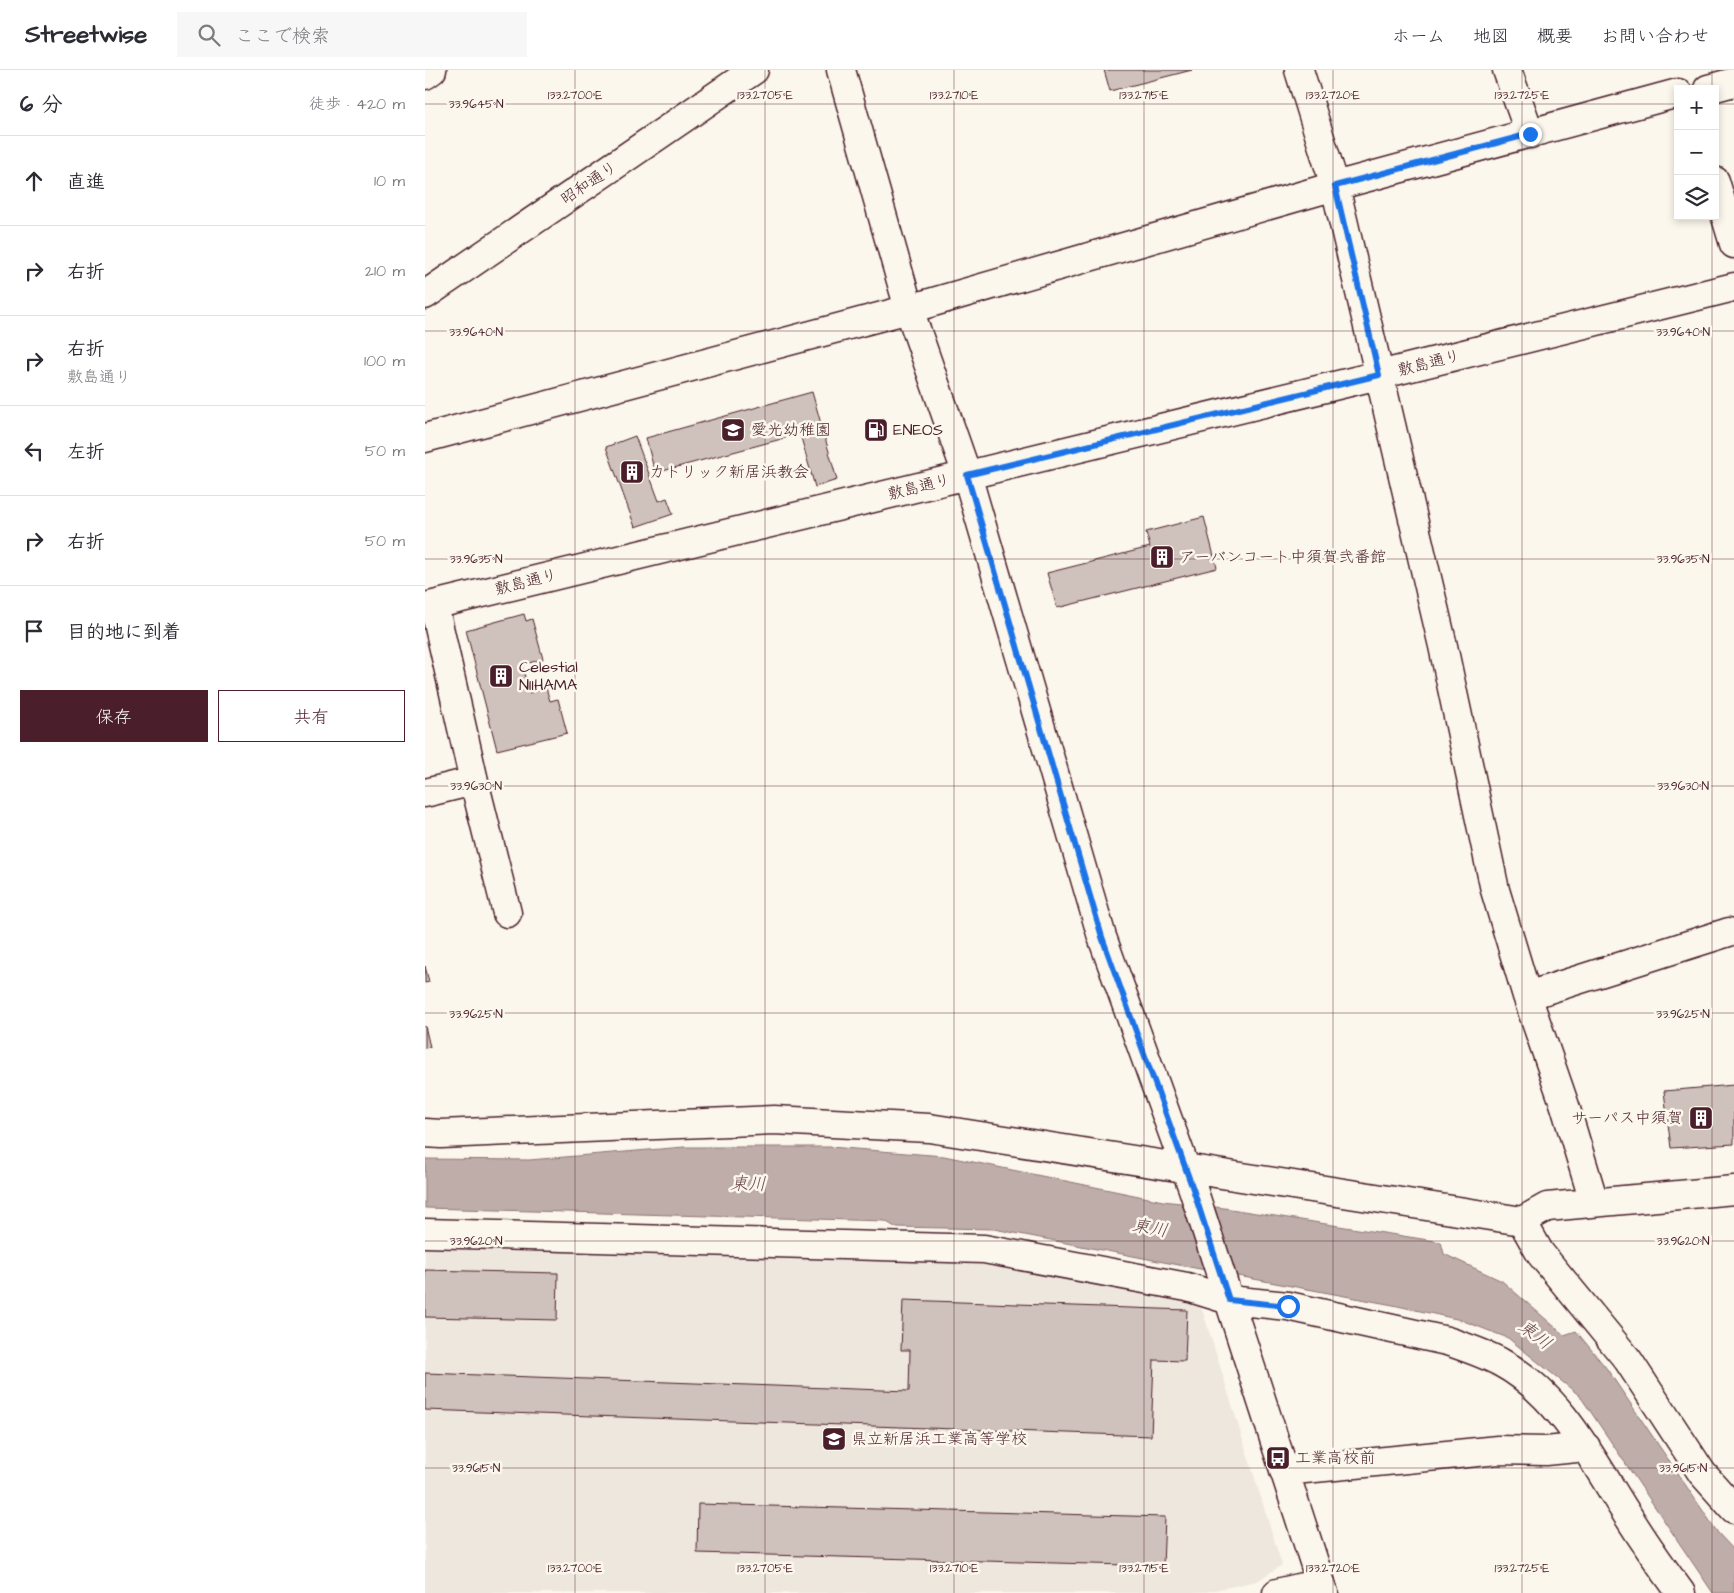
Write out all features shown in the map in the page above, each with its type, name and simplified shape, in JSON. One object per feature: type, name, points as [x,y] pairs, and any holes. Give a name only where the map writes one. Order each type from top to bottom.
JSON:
[{"type":"street","points":[[425,75],[432,70]]},
{"type":"street","name":"昭和通り","points":[[425,295],[754,70]]},
{"type":"street","points":[[841,70],[909,309],[967,475],[1102,937],[1189,1179],[1322,1588],[1277,1593]]},
{"type":"street","points":[[1299,70],[1335,186],[1443,646],[1495,890],[1527,996],[1565,1106],[1595,1202]]},
{"type":"street","points":[[1507,70],[1530,134]]},
{"type":"street","points":[[1681,70],[1686,85]]},
{"type":"street","points":[[1719,86],[1734,82]]},
{"type":"street","points":[[425,438],[909,309],[1335,186],[1674,94]]},
{"type":"street","points":[[1719,194],[1734,244]]},
{"type":"street","name":"敷島通り","points":[[430,606],[1734,287]]},
{"type":"street","points":[[430,606],[507,913]]},
{"type":"street","points":[[425,793],[474,781]]},
{"type":"street","points":[[1527,996],[1729,932]]},
{"type":"street","points":[[425,1133],[636,1127],[707,1121],[774,1120],[929,1128],[1189,1179],[1522,1221],[1547,1207],[1734,1190]]},
{"type":"street","points":[[1522,1221],[1539,1253],[1628,1360],[1702,1473],[1729,1497]]},
{"type":"street","points":[[425,1233],[984,1249],[1187,1287],[1225,1288],[1288,1306],[1447,1342],[1473,1350],[1501,1363],[1532,1385],[1556,1408],[1586,1447],[1625,1511],[1681,1593]]},
{"type":"street","points":[[1284,1470],[1498,1450],[1546,1451],[1586,1447]]},
{"type":"shaded area","name":"県立新居浜工業高等学校","points":[[425,1242],[983,1258],[1194,1297],[1203,1312],[1282,1565],[1257,1581],[1201,1593],[425,1593]]},
{"type":"water","name":"東川","points":[[684,1147],[830,1147],[944,1156],[1163,1201],[1224,1208],[1441,1242],[1444,1254],[1502,1281],[1564,1335],[1576,1331],[1607,1369],[1718,1533],[1734,1550],[1734,1593],[1713,1593],[1580,1396],[1508,1338],[1461,1320],[1393,1305],[994,1229],[895,1227],[885,1221],[425,1208],[425,1159],[529,1160]]},
{"type":"building","points":[[1104,70],[1192,70],[1110,91]]},
{"type":"building","points":[[812,392],[837,480],[815,487],[800,434],[655,473],[646,438]]},
{"type":"building","name":"カトリック新居浜教会","points":[[635,436],[659,501],[667,498],[673,514],[635,527],[606,447]]},
{"type":"building","name":"アーバンコート中須賀弐番館","points":[[1204,517],[1217,568],[1057,608],[1047,573],[1150,547],[1146,532]]},
{"type":"building","name":"Celestial NIIHAMA","points":[[524,614],[526,621],[532,619],[543,659],[522,665],[529,693],[546,688],[550,701],[558,699],[567,733],[497,750],[466,630]]},
{"type":"building","points":[[425,966],[429,982],[425,983]]},
{"type":"building","points":[[425,1026],[430,1047],[425,1048]]},
{"type":"building","name":"サーパス中須賀","points":[[1734,1085],[1734,1144],[1671,1148],[1664,1091]]},
{"type":"building","points":[[425,1270],[558,1273],[557,1320],[425,1317]]},
{"type":"building","points":[[903,1300],[1187,1310],[1185,1361],[1154,1360],[1151,1436],[425,1410],[425,1373],[909,1391],[910,1350],[901,1350]]},
{"type":"building","points":[[698,1504],[1165,1517],[1163,1566],[697,1553]]},
{"type":"place","name":"愛光幼稚園","points":[[733,430]]},
{"type":"place","name":"ENEOS","points":[[876,430]]},
{"type":"place","name":"カトリック新居浜教会","points":[[632,472]]},
{"type":"place","name":"アーバンコート中須賀弐番館","points":[[1162,557]]},
{"type":"place","name":"Celestial NIIHAMA","points":[[501,676]]},
{"type":"place","name":"サーパス中須賀","points":[[1701,1118]]},
{"type":"place","name":"県立新居浜工業高等学校","points":[[834,1439]]},
{"type":"place","name":"工業高校前","points":[[1278,1458]]},
{"type":"route","points":[[1288,1306],[1229,1300],[1193,1189],[1102,937],[967,475],[1379,375],[1335,186],[1530,134]]}]
